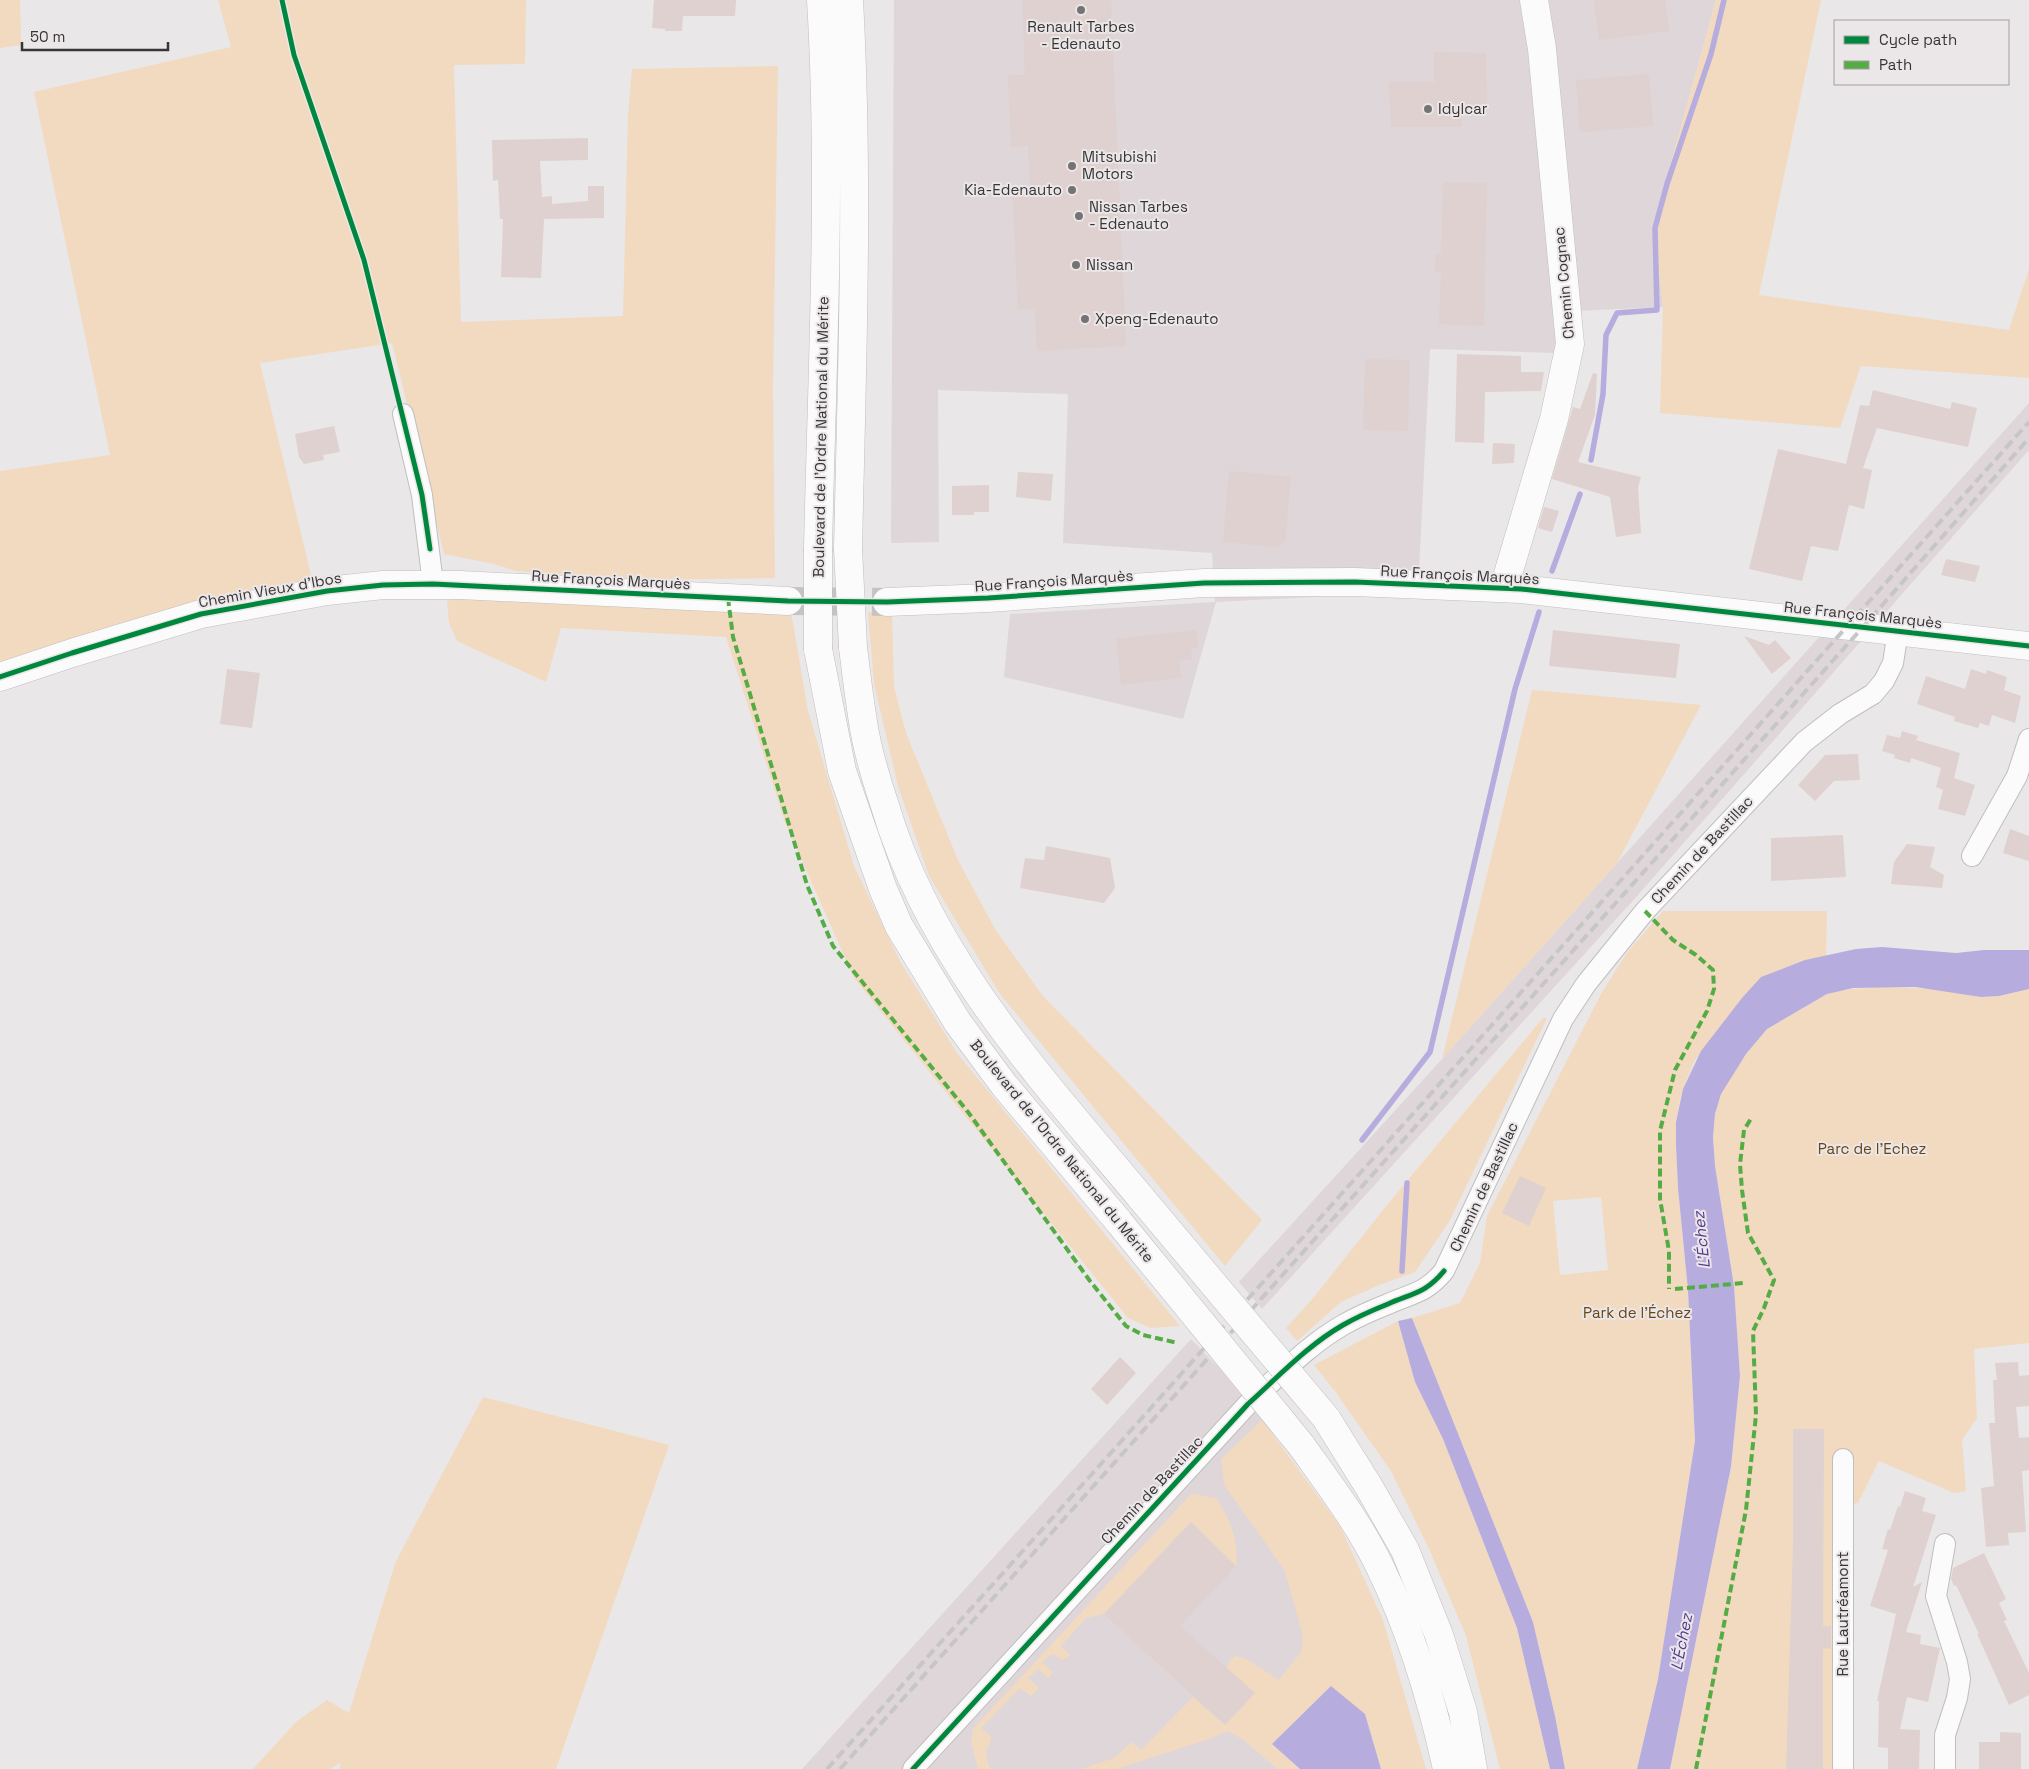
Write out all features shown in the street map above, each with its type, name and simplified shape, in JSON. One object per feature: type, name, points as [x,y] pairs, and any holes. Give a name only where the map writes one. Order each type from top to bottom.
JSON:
[{"type":"main road","name":"Boulevard de l'Ordre National du Mérite","points":[[821,0],[825,74],[825,219],[818,549],[818,648],[842,771],[883,889],[899,926],[958,1023],[1004,1086],[1119,1222],[1301,1445],[1343,1505],[1380,1566],[1410,1639],[1436,1716],[1448,1769]]},
{"type":"main road","name":"Boulevard de l'Ordre National du Mérite","points":[[849,0],[853,77],[855,216],[848,549],[853,647],[863,724],[885,807],[907,866],[938,930],[974,988],[1034,1070],[1326,1418],[1369,1488],[1404,1550],[1439,1635],[1463,1712],[1473,1769]]},
{"type":"main road","name":"Chemin Cognac","points":[[1505,588],[1554,419],[1570,344],[1542,48],[1534,0]]},
{"type":"main road","name":"Rue François Marquès","points":[[887,602],[988,598],[1204,583],[1355,582],[1537,590],[2029,646]]},
{"type":"main road","name":"Rue François Marquès","points":[[434,584],[788,601]]},
{"type":"main road","name":"Chemin Vieux d'Ibos","points":[[0,677],[201,614],[327,591],[434,584]]},
{"type":"street","points":[[853,77],[864,26],[862,0]]},
{"type":"street","points":[[403,414],[422,495],[434,584]]},
{"type":"street","name":"Chemin de Bastillac","points":[[913,1769],[1248,1404],[1301,1355],[1342,1326],[1389,1303],[1420,1292],[1433,1284],[1444,1271],[1563,1019],[1586,984],[1645,911],[1804,742],[1840,714],[1873,694],[1884,681],[1893,663],[1898,631]]},
{"type":"street","points":[[1972,856],[2017,776],[2029,739]]},
{"type":"street","name":"Rue Lautréamont","points":[[1843,1459],[1843,1769]]},
{"type":"street","points":[[1945,1544],[1936,1596],[1957,1662],[1960,1678],[1957,1698],[1946,1735],[1945,1769]]},
{"type":"shaded area","points":[[894,0],[1716,0],[1654,224],[1663,307],[1554,312],[1556,353],[1430,349],[1419,571],[1350,595],[1216,602],[1183,719],[1004,677],[1010,614],[1215,602],[1212,553],[1063,543],[1068,394],[938,390],[939,542],[891,543]]},
{"type":"shaded area","points":[[2029,403],[2029,450],[1880,619],[1841,613]]},
{"type":"shaded area","points":[[1820,636],[1861,641],[1638,895],[1262,1309],[1239,1282],[1442,1059]]},
{"type":"shaded area","points":[[1191,1339],[1219,1368],[1273,1434],[1337,1621],[1244,1740],[1278,1769],[802,1769]]},
{"type":"green space","points":[[0,0],[20,0],[21,45],[0,48]]},
{"type":"green space","points":[[218,0],[526,0],[525,64],[454,65],[461,322],[623,316],[628,115],[632,69],[778,66],[773,388],[775,578],[636,580],[516,571],[494,564],[444,554],[392,343],[260,363],[318,604],[199,627],[0,688],[0,471],[110,455],[34,92],[231,47]]},
{"type":"green space","points":[[1716,0],[1821,0],[1759,295],[2009,330],[2029,269],[2029,378],[1861,366],[1840,428],[1660,413],[1663,307],[1654,224]]},
{"type":"green space","points":[[463,595],[791,612],[808,711],[854,866],[901,963],[957,1053],[1180,1326],[1151,1328],[1128,1318],[854,978],[785,822],[726,637],[561,628],[546,682],[457,641],[449,623],[447,601]]},
{"type":"green space","points":[[868,612],[892,614],[894,687],[906,733],[958,860],[995,929],[1042,995],[1262,1220],[1225,1266],[1000,994],[929,876],[898,786],[874,684]]},
{"type":"green space","points":[[1532,690],[1701,705],[1617,863],[1442,1059]]},
{"type":"green space","name":"Park de l'Échez","points":[[1663,911],[1827,911],[1826,956],[1805,960],[1761,977],[1694,1062],[1683,1089],[1676,1122],[1676,1145],[1678,1188],[1688,1290],[1695,1441],[1658,1679],[1637,1769],[1565,1769],[1555,1716],[1533,1622],[1412,1318],[1460,1303],[1480,1263],[1487,1216],[1601,994],[1626,954]],"holes":[[[1601,1197],[1608,1270],[1560,1275],[1553,1201]]]},
{"type":"green space","name":"Parc de l'Echez","points":[[1881,987],[1934,989],[1981,997],[1999,996],[2029,989],[2029,1343],[1974,1349],[1977,1418],[1962,1440],[1966,1491],[1954,1493],[1879,1461],[1858,1503],[1850,1504],[1849,1769],[1670,1769],[1731,1467],[1740,1376],[1734,1286],[1715,1166],[1713,1137],[1715,1114],[1721,1094],[1732,1074],[1767,1029],[1827,994],[1840,990]]},
{"type":"green space","points":[[1543,1018],[1547,1018],[1449,1222],[1415,1272],[1341,1302],[1297,1341],[1286,1328],[1314,1297],[1391,1200]]},
{"type":"green space","points":[[1398,1321],[1415,1382],[1443,1439],[1517,1628],[1550,1769],[1500,1769],[1466,1636],[1430,1551],[1391,1471],[1314,1365]]},
{"type":"green space","points":[[483,1397],[669,1445],[556,1769],[340,1769],[340,1763],[330,1769],[253,1769],[297,1721],[327,1700],[349,1713],[396,1561]]},
{"type":"green space","points":[[1262,1420],[1340,1526],[1383,1620],[1426,1769],[1381,1769],[1365,1714],[1272,1744],[1300,1769],[1278,1769],[1244,1740],[1227,1731],[1209,1739],[1116,1769],[1081,1769],[1114,1758],[1132,1742],[1141,1750],[1193,1697],[1225,1725],[1255,1693],[1227,1668],[1230,1660],[1236,1656],[1246,1659],[1279,1680],[1301,1652],[1303,1635],[1284,1569],[1224,1485],[1221,1459]]},
{"type":"green space","points":[[1191,1494],[1216,1498],[1221,1506],[1235,1539],[1236,1566],[1191,1522],[1104,1614],[1086,1618],[1061,1646],[1070,1655],[1063,1660],[1053,1654],[1042,1662],[1053,1672],[1048,1678],[1038,1669],[1028,1678],[1039,1688],[1031,1696],[1020,1688],[981,1728],[992,1738],[986,1752],[989,1767],[992,1769],[978,1769],[971,1741],[973,1729]]},
{"type":"water","name":"L'Échez","points":[[1882,947],[1956,953],[1984,950],[2029,950],[2029,989],[1999,996],[1981,997],[1915,987],[1853,988],[1827,994],[1767,1029],[1746,1054],[1721,1094],[1715,1114],[1713,1137],[1715,1166],[1734,1286],[1740,1376],[1731,1467],[1670,1769],[1637,1769],[1658,1679],[1695,1441],[1688,1290],[1678,1188],[1676,1145],[1676,1122],[1683,1089],[1701,1051],[1742,998],[1761,977],[1805,960],[1856,949]]},
{"type":"water","points":[[1412,1318],[1533,1622],[1555,1716],[1565,1769],[1550,1769],[1517,1628],[1443,1439],[1415,1382],[1398,1321]]},
{"type":"water","points":[[1331,1686],[1365,1714],[1381,1769],[1300,1769],[1272,1744]]},
{"type":"building","points":[[654,0],[736,0],[735,16],[683,16],[682,31],[665,31],[665,29],[652,28]]},
{"type":"building","points":[[1022,0],[1111,0],[1126,346],[1037,351],[1035,309],[1018,310],[1012,187],[1030,186],[1028,146],[1011,147],[1008,75],[1025,75]]},
{"type":"building","points":[[1594,0],[1665,0],[1669,31],[1599,40]]},
{"type":"building","points":[[1434,52],[1486,53],[1487,113],[1462,114],[1462,127],[1391,127],[1389,82],[1434,82]]},
{"type":"building","points":[[1649,74],[1653,126],[1580,132],[1576,80]]},
{"type":"building","points":[[588,138],[588,160],[540,161],[542,197],[552,196],[552,204],[588,201],[588,186],[604,186],[604,218],[544,219],[541,278],[501,277],[503,219],[500,219],[498,180],[493,181],[492,140]]},
{"type":"building","points":[[1443,182],[1487,183],[1484,326],[1439,324],[1441,272],[1435,272],[1436,253],[1441,254]]},
{"type":"building","points":[[1457,354],[1521,356],[1521,372],[1544,372],[1541,391],[1485,392],[1484,443],[1455,442]]},
{"type":"building","points":[[1365,359],[1410,360],[1408,431],[1363,430]]},
{"type":"building","points":[[1593,373],[1597,374],[1595,415],[1578,462],[1641,477],[1638,487],[1641,533],[1616,537],[1610,497],[1552,479],[1573,407],[1580,409]]},
{"type":"building","points":[[1873,390],[1950,409],[1952,402],[1977,408],[1968,447],[1877,428],[1863,468],[1872,470],[1864,509],[1849,505],[1838,551],[1811,546],[1802,581],[1749,569],[1778,449],[1846,464],[1860,405],[1869,406]]},
{"type":"building","points":[[334,426],[340,452],[323,455],[324,460],[304,464],[299,457],[295,434]]},
{"type":"building","points":[[1493,443],[1515,444],[1514,463],[1492,464]]},
{"type":"building","points":[[1229,471],[1291,477],[1285,541],[1278,547],[1223,542]]},
{"type":"building","points":[[1018,472],[1053,474],[1051,501],[1016,497]]},
{"type":"building","points":[[989,485],[989,512],[974,512],[974,515],[952,515],[952,486]]},
{"type":"building","points":[[1544,507],[1559,511],[1552,532],[1538,528]]},
{"type":"building","points":[[1946,559],[1980,566],[1975,582],[1941,575]]},
{"type":"building","points":[[1196,630],[1198,648],[1191,648],[1192,659],[1179,661],[1181,678],[1121,685],[1116,639]]},
{"type":"building","points":[[1553,630],[1680,644],[1676,678],[1549,666]]},
{"type":"building","points":[[1744,636],[1769,645],[1775,640],[1791,658],[1772,674]]},
{"type":"building","points":[[227,669],[260,673],[252,728],[220,724]]},
{"type":"building","points":[[1971,669],[1986,674],[1987,670],[2007,677],[2004,690],[2021,696],[2015,723],[1992,715],[1989,726],[1980,723],[1978,728],[1954,721],[1955,717],[1917,704],[1926,676],[1965,689]]},
{"type":"building","points":[[1902,731],[1918,736],[1916,740],[1960,753],[1954,778],[1975,785],[1965,816],[1938,809],[1943,790],[1936,787],[1941,768],[1911,758],[1910,763],[1894,758],[1895,755],[1882,751],[1887,735],[1900,738]]},
{"type":"building","points":[[1858,754],[1860,780],[1834,781],[1815,801],[1798,785],[1825,755]]},
{"type":"building","points":[[2010,829],[2029,836],[2029,861],[2003,853]]},
{"type":"building","points":[[1843,835],[1846,877],[1771,881],[1771,838]]},
{"type":"building","points":[[1907,844],[1935,847],[1930,867],[1944,875],[1942,888],[1891,884],[1894,862]]},
{"type":"building","points":[[1046,846],[1110,858],[1115,888],[1104,903],[1020,888],[1025,858],[1044,860]]},
{"type":"building","points":[[1520,1176],[1546,1188],[1529,1226],[1502,1213]]},
{"type":"building","points":[[1120,1357],[1136,1373],[1107,1405],[1091,1389]]},
{"type":"building","points":[[2018,1362],[2019,1376],[2029,1375],[2029,1406],[2016,1407],[2019,1438],[2029,1437],[2029,1470],[2022,1471],[2026,1532],[2008,1533],[2009,1545],[1986,1547],[1981,1488],[1994,1486],[1989,1423],[1995,1423],[1993,1380],[1997,1380],[1995,1363]]},
{"type":"building","points":[[1793,1429],[1824,1429],[1823,1626],[1831,1626],[1831,1649],[1823,1648],[1823,1769],[1786,1769],[1793,1546]]},
{"type":"building","points":[[1905,1491],[1926,1498],[1922,1511],[1936,1515],[1913,1587],[1922,1582],[1906,1632],[1921,1635],[1920,1644],[1940,1648],[1928,1702],[1907,1697],[1900,1729],[1920,1730],[1919,1769],[1888,1769],[1888,1748],[1878,1747],[1879,1701],[1877,1701],[1896,1614],[1870,1606],[1888,1550],[1882,1549],[1888,1529],[1890,1530]]},
{"type":"building","points":[[1191,1522],[1236,1566],[1180,1626],[1255,1693],[1225,1725],[1104,1614]]},
{"type":"building","points":[[1984,1553],[2006,1599],[1999,1603],[2007,1620],[2004,1621],[2029,1673],[2029,1695],[2009,1705],[1977,1634],[1979,1634],[1956,1585],[1954,1586],[1951,1579],[1953,1568]]},
{"type":"building","points":[[2000,1732],[2021,1733],[2021,1769],[1979,1769],[1979,1742],[2000,1742]]},
{"type":"waterway","points":[[1591,460],[1603,394],[1606,335],[1617,313],[1657,310],[1655,228],[1667,184],[1711,54],[1724,0]]},
{"type":"waterway","points":[[1552,571],[1580,494]]},
{"type":"waterway","points":[[1362,1140],[1430,1052],[1515,689],[1539,612]]},
{"type":"waterway","points":[[1402,1271],[1407,1183]]},
{"type":"tunnel","points":[[788,601],[887,602]]},
{"type":"railway","points":[[827,1769],[2029,422]]},
{"type":"railway","points":[[840,1769],[1863,627],[2029,438]]},
{"type":"marked path","points":[[728,598],[733,637],[807,885],[833,946],[968,1112],[1090,1281],[1126,1326],[1143,1335],[1178,1343]]},
{"type":"marked path","points":[[1645,911],[1673,940],[1696,955],[1713,970],[1714,989],[1707,1011],[1675,1070],[1660,1131],[1660,1199],[1669,1251],[1669,1289]]},
{"type":"marked path","points":[[1696,1769],[1746,1510],[1756,1415],[1753,1331],[1774,1280],[1748,1233],[1742,1190],[1740,1164],[1744,1130],[1752,1117]]},
{"type":"marked path","points":[[1675,1289],[1744,1283]]},
{"type":"cycle path","points":[[282,0],[294,55],[364,260],[422,495],[430,549]]},
{"type":"cycle path","points":[[0,677],[201,614],[327,591],[383,585],[433,584],[788,601],[887,602],[988,598],[1204,583],[1355,582],[1521,589],[2029,646]]},
{"type":"cycle path","points":[[913,1769],[1248,1404],[1294,1362],[1330,1333],[1359,1316],[1425,1288],[1444,1271]]},
{"type":"place","name":"Renault Tarbes - Edenauto","points":[[1081,10]]},
{"type":"place","name":"Idylcar","points":[[1428,109]]},
{"type":"place","name":"Mitsubishi Motors","points":[[1072,166]]},
{"type":"place","name":"Kia-Edenauto","points":[[1072,190]]},
{"type":"place","name":"Nissan Tarbes - Edenauto","points":[[1079,216]]},
{"type":"place","name":"Nissan","points":[[1076,265]]},
{"type":"place","name":"Xpeng-Edenauto","points":[[1085,319]]}]
